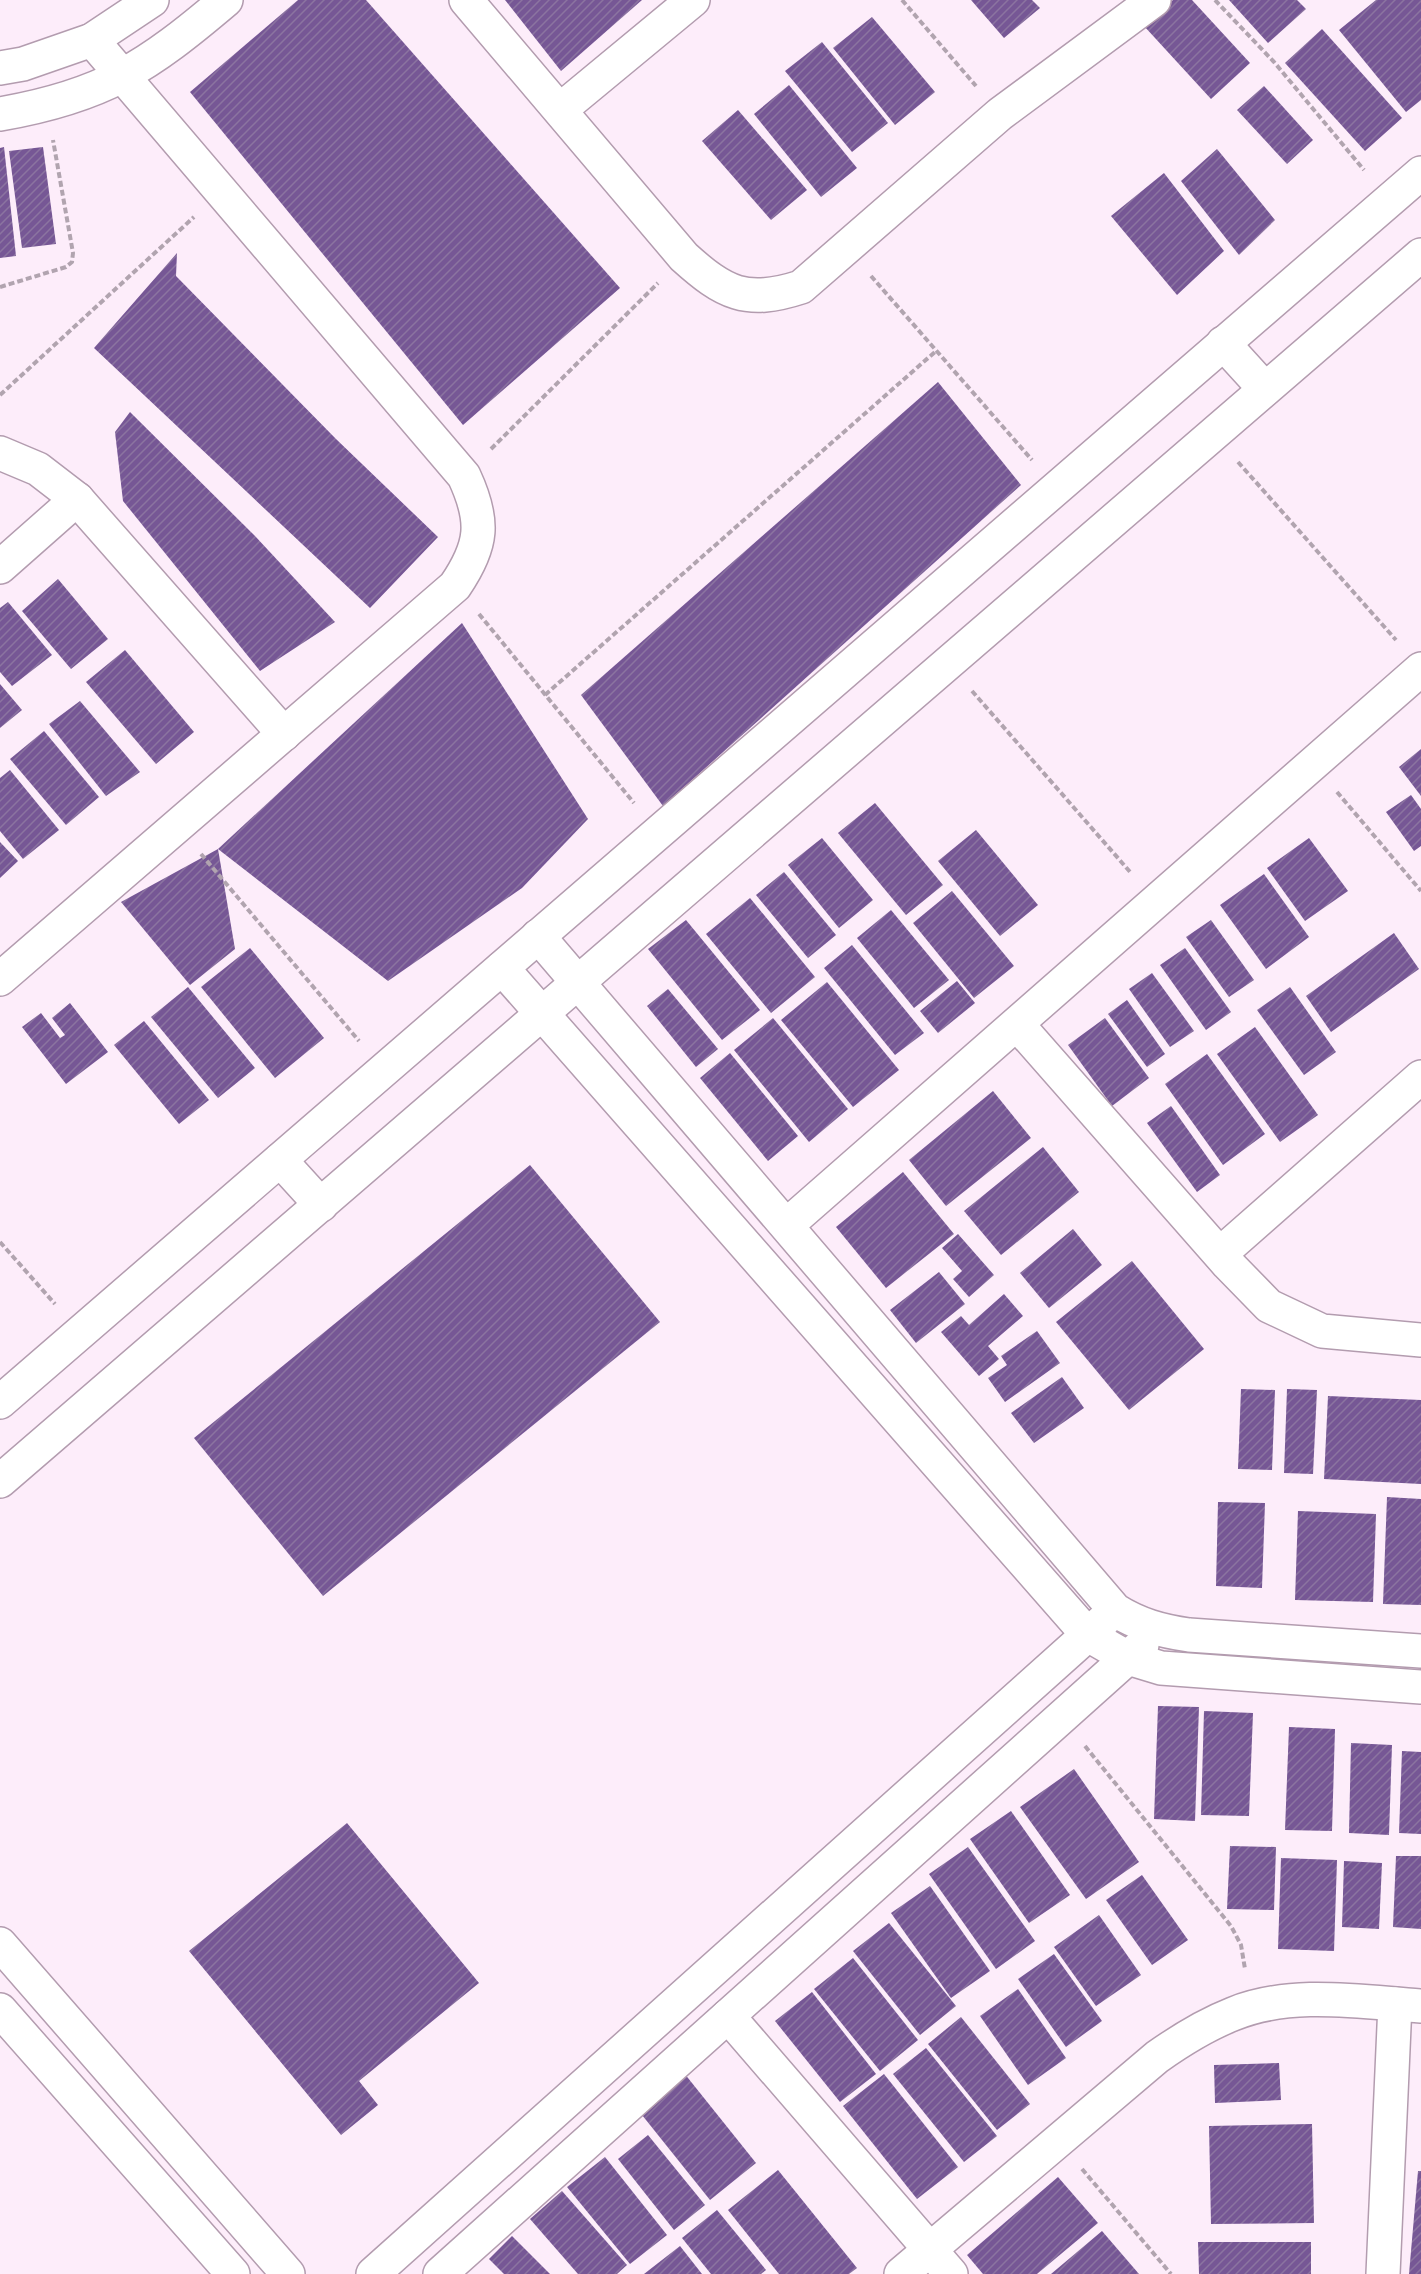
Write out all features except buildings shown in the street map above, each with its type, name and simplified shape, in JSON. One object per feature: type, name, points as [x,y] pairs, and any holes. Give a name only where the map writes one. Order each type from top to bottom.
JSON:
[{"type":"street","points":[[0,68],[23,64],[92,40],[152,0]]},
{"type":"street","points":[[0,114],[47,106],[86,94],[123,77],[173,46],[226,0]]},
{"type":"street","points":[[466,0],[684,257],[711,281],[732,292],[755,296],[778,295],[801,287],[845,246],[1000,114],[1154,0]]},
{"type":"street","points":[[560,110],[693,0]]},
{"type":"street","points":[[0,979],[455,586],[472,561],[479,532],[476,502],[464,476],[92,40]]},
{"type":"street","points":[[0,1402],[1421,173]]},
{"type":"street","points":[[0,1482],[1421,255]]},
{"type":"street","points":[[1223,343],[1265,389]]},
{"type":"street","points":[[0,453],[38,469],[77,499],[284,735]]},
{"type":"street","points":[[0,567],[77,499]]},
{"type":"street","points":[[773,1279],[797,1237],[1017,1024],[1421,669]]},
{"type":"street","points":[[538,936],[1115,1610],[1136,1623],[1158,1630],[1189,1635],[1421,1651]]},
{"type":"street","points":[[502,968],[1088,1635],[1128,1658],[1161,1668],[1421,1687]]},
{"type":"street","points":[[1017,1024],[1220,1254],[1269,1306],[1322,1331],[1421,1340]]},
{"type":"street","points":[[1220,1254],[1421,1077]]},
{"type":"street","points":[[280,1160],[321,1205]]},
{"type":"street","points":[[373,2274],[1115,1610]]},
{"type":"street","points":[[440,2274],[1158,1630]]},
{"type":"street","points":[[0,1944],[288,2274]]},
{"type":"street","points":[[901,2274],[1157,2057],[1194,2032],[1235,2013],[1278,2002],[1323,2000],[1408,2005],[1383,2274]]},
{"type":"street","points":[[0,2010],[233,2274]]},
{"type":"street","points":[[728,2016],[951,2274]]},
{"type":"path","points":[[902,0],[1000,114]]},
{"type":"path","points":[[1215,0],[1274,62],[1390,200]]},
{"type":"path","points":[[0,287],[66,267],[72,262],[73,253],[47,106]]},
{"type":"path","points":[[0,395],[221,192]]},
{"type":"path","points":[[845,246],[1056,488]]},
{"type":"path","points":[[464,476],[684,257]]},
{"type":"path","points":[[545,695],[936,351]]},
{"type":"path","points":[[1214,434],[1398,643]]},
{"type":"path","points":[[455,586],[658,833]]},
{"type":"path","points":[[948,663],[1156,902]]},
{"type":"path","points":[[1313,765],[1421,891]]},
{"type":"path","points":[[177,826],[384,1070]]},
{"type":"path","points":[[0,1242],[80,1332]]},
{"type":"path","points":[[1062,1718],[1231,1926],[1241,1946],[1251,2009]]},
{"type":"path","points":[[1059,2141],[1171,2274]]}]
